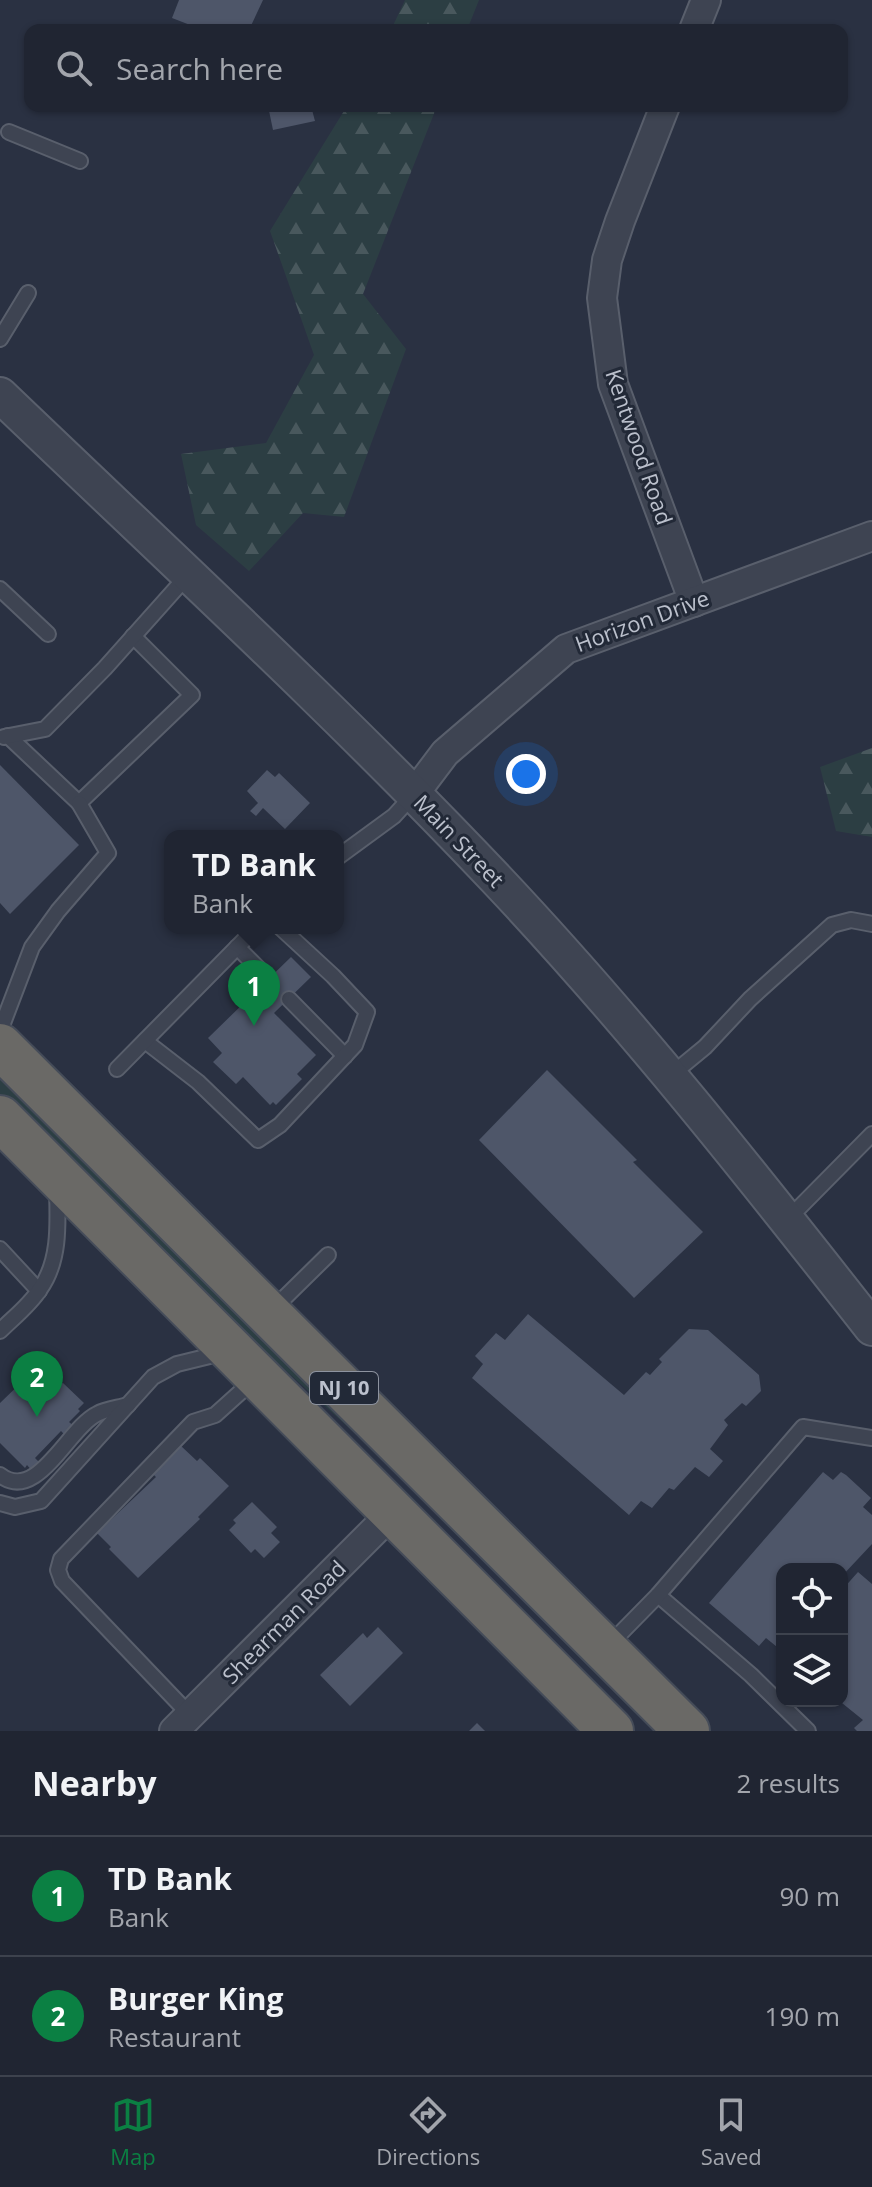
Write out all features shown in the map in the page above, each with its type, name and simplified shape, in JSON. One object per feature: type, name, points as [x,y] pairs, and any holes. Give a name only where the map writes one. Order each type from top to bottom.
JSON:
[{"type":"highway","name":"NJ 10","points":[[0,1046],[687,1731]]},
{"type":"highway","name":"NJ 10","points":[[0,1118],[611,1731]]},
{"type":"street","points":[[696,24],[706,0]]},
{"type":"street","name":"Kentwood Road","points":[[663,112],[607,260],[602,298],[613,384],[694,602]]},
{"type":"street","name":"Main Street","points":[[0,395],[414,794],[530,916],[671,1075],[872,1328]]},
{"type":"street","name":"Horizon Drive","points":[[414,794],[445,753],[566,649],[872,536]]},
{"type":"street","name":"Shearman Road","points":[[182,1723],[393,1512]]},
{"type":"lane","points":[[9,132],[80,161]]},
{"type":"lane","points":[[0,339],[28,293]]},
{"type":"lane","points":[[4,737],[45,729],[188,575]]},
{"type":"lane","points":[[0,589],[48,634]]},
{"type":"lane","points":[[79,803],[192,695],[133,636]]},
{"type":"lane","points":[[0,1031],[32,947],[58,911],[108,853],[79,803],[4,737]]},
{"type":"lane","points":[[344,853],[394,816],[414,794]]},
{"type":"lane","points":[[671,1075],[705,1047],[750,999],[832,925],[851,920],[872,924]]},
{"type":"lane","points":[[117,1069],[250,934]]},
{"type":"lane","points":[[145,1041],[198,1082],[258,1140],[280,1125],[355,1045],[367,1012],[288,934]]},
{"type":"lane","points":[[237,947],[269,979]]},
{"type":"lane","points":[[289,999],[345,1056]]},
{"type":"lane","points":[[787,1220],[872,1134]]},
{"type":"lane","points":[[0,1331],[39,1291],[49,1273],[58,1236],[56,1174]]},
{"type":"lane","points":[[0,1249],[39,1291]]},
{"type":"lane","points":[[269,1313],[328,1255]]},
{"type":"lane","points":[[0,1503],[15,1507],[41,1501],[153,1377],[177,1364],[244,1364],[215,1415],[193,1422],[61,1559],[58,1570],[62,1581],[182,1723]]},
{"type":"lane","points":[[0,1475],[14,1482],[33,1478],[97,1414],[128,1405]]},
{"type":"lane","points":[[605,1650],[658,1595],[803,1427],[872,1438]]},
{"type":"lane","points":[[658,1595],[751,1675],[808,1731]]},
{"type":"green space","points":[[405,0],[479,0],[469,24],[394,24]]},
{"type":"green space","points":[[343,112],[435,112],[363,294],[406,349],[344,517],[303,513],[249,571],[196,525],[181,454],[266,443],[314,355],[270,231]]},
{"type":"green space","points":[[872,748],[872,837],[836,831],[820,767]]},
{"type":"green space","points":[[0,1071],[384,1454],[381,1457],[176,1271],[0,1095]]},
{"type":"building","points":[[179,0],[263,0],[252,24],[188,24],[172,18]]},
{"type":"building","points":[[269,112],[313,112],[315,121],[273,130]]},
{"type":"building","points":[[0,765],[79,845],[10,914],[0,903]]},
{"type":"building","points":[[267,770],[275,777],[279,773],[310,803],[285,829],[263,808],[256,816],[250,811],[258,803],[247,791]]},
{"type":"building","points":[[291,957],[311,977],[274,1013],[316,1055],[297,1074],[302,1079],[276,1105],[273,1102],[270,1105],[243,1077],[236,1084],[213,1062],[222,1053],[208,1038]]},
{"type":"building","points":[[547,1070],[637,1160],[633,1162],[703,1232],[634,1298],[479,1140]]},
{"type":"building","points":[[528,1314],[624,1395],[646,1372],[650,1375],[662,1362],[659,1359],[689,1329],[708,1330],[759,1375],[761,1391],[746,1406],[742,1403],[724,1420],[728,1425],[710,1449],[723,1461],[709,1477],[695,1467],[674,1490],[669,1488],[652,1508],[641,1501],[629,1515],[472,1378],[483,1364],[475,1356],[496,1333],[505,1340]]},
{"type":"building","points":[[47,1366],[56,1375],[52,1379],[58,1385],[63,1383],[84,1403],[69,1422],[76,1428],[67,1437],[61,1431],[35,1458],[41,1464],[33,1472],[0,1443],[0,1403],[28,1376],[31,1378]]},
{"type":"building","points":[[181,1446],[197,1461],[200,1458],[229,1486],[198,1517],[200,1519],[138,1578],[97,1533],[156,1477],[153,1474]]},
{"type":"building","points":[[823,1472],[833,1480],[841,1472],[871,1498],[863,1507],[872,1515],[872,1544],[848,1570],[848,1563],[776,1563],[776,1646],[766,1638],[759,1646],[709,1603]]},
{"type":"building","points":[[252,1502],[277,1527],[271,1533],[280,1542],[264,1558],[255,1549],[251,1553],[229,1530],[236,1523],[233,1520]]},
{"type":"building","points":[[858,1572],[872,1584],[872,1731],[857,1731],[854,1728],[863,1720],[847,1707],[848,1583]]},
{"type":"building","points":[[378,1627],[403,1653],[350,1706],[320,1675],[363,1633],[367,1638]]},
{"type":"building","points":[[477,1723],[485,1731],[469,1731]]},
{"type":"place","name":"TD Bank","points":[[254,1026]]},
{"type":"place","name":"Burger King","points":[[37,1417]]}]
